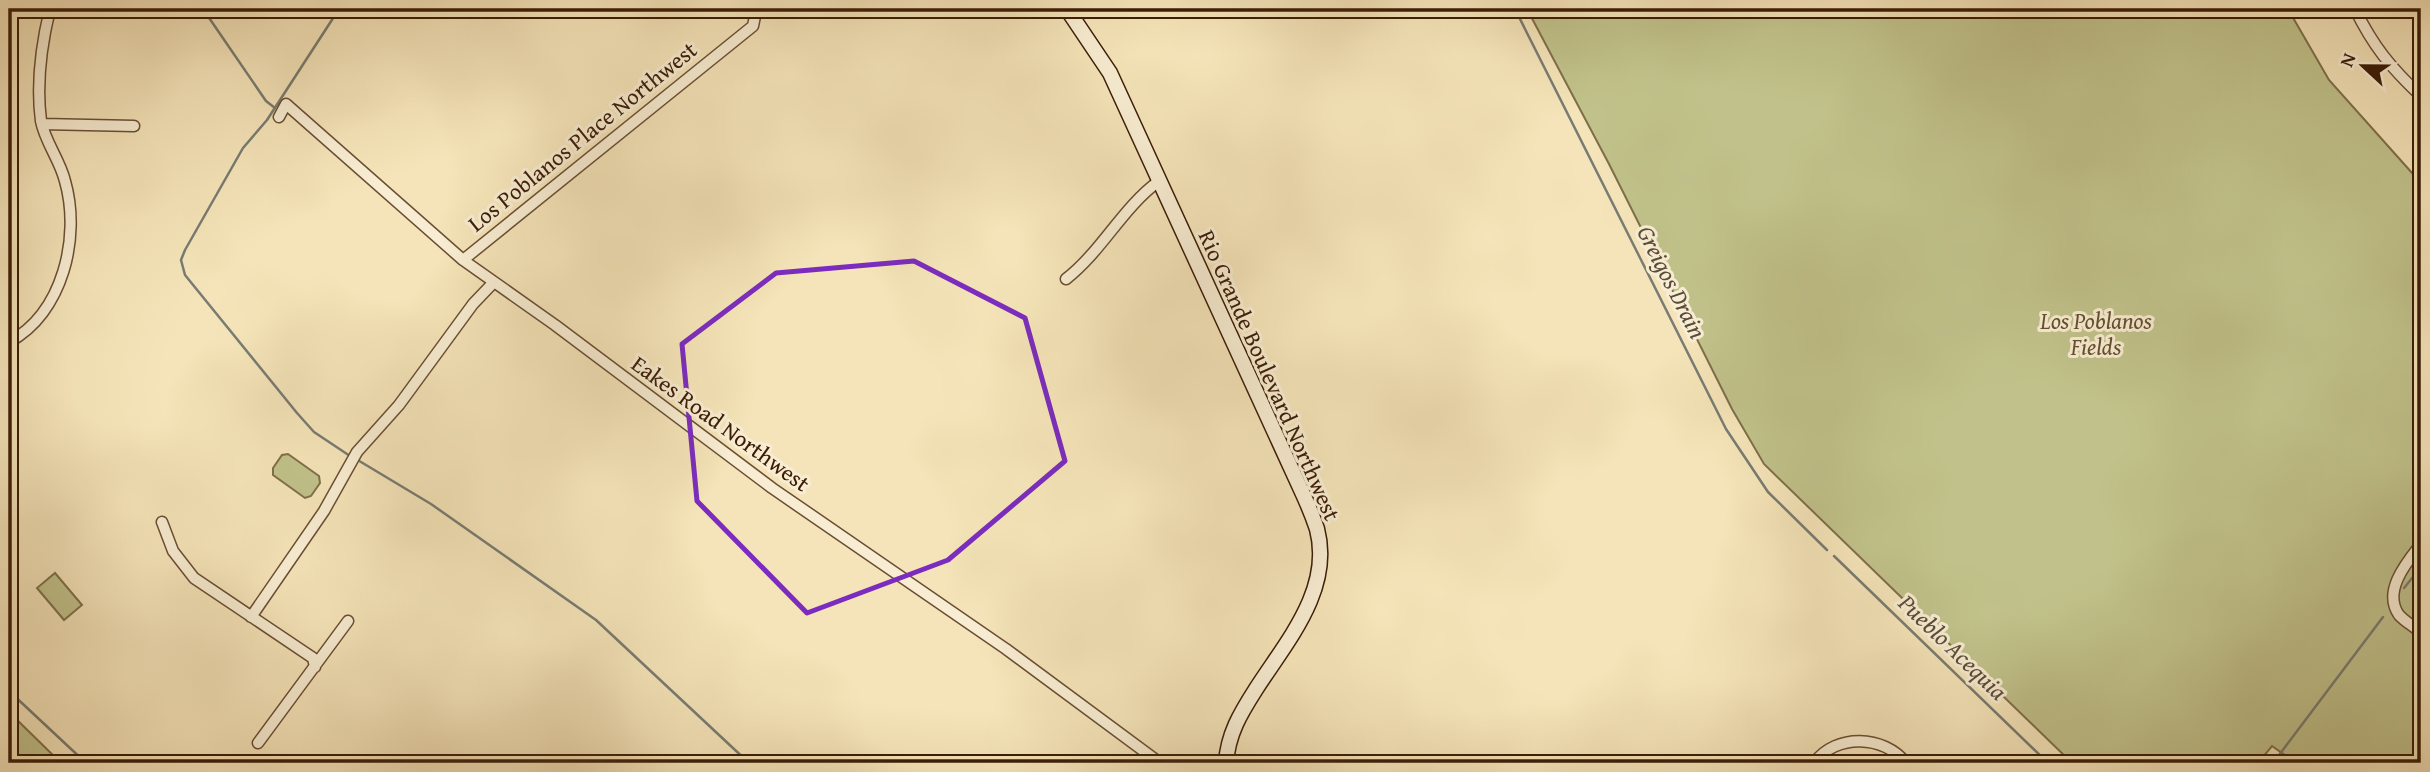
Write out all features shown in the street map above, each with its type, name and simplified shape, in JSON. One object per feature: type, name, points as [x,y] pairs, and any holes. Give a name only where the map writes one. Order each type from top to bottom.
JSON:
[{"type":"street","points":[[9,342],[34,323],[51,300],[67,263],[71,221],[65,181],[42,124],[39,98],[40,47],[50,9]]},
{"type":"street","name":"Rio Grande Boulevard Northwest","points":[[1067,9],[1110,73],[1307,502],[1317,530],[1320,551],[1312,600],[1240,715],[1227,747],[1227,763]]},
{"type":"street","points":[[2355,9],[2368,36],[2393,70],[2421,96]]},
{"type":"street","name":"Los Poblanos Place Northwest","points":[[463,260],[753,26],[755,16]]},
{"type":"street","name":"Eakes Road Northwest","points":[[279,117],[286,104],[463,260],[772,488],[1006,649],[1160,763]]},
{"type":"street","points":[[42,124],[134,126]]},
{"type":"street","points":[[1066,279],[1082,267],[1142,194],[1159,181]]},
{"type":"street","points":[[251,617],[324,511],[357,452],[399,405],[473,304],[494,282]]},
{"type":"street","points":[[162,522],[173,551],[194,578],[313,658],[315,667]]},
{"type":"street","points":[[2421,544],[2400,570],[2393,594],[2398,614],[2421,633]]},
{"type":"street","points":[[258,743],[348,621]]},
{"type":"street","points":[[1814,763],[1821,754],[1843,742],[1871,741],[1898,753],[1906,763]]},
{"type":"highlighted area","points":[[914,261],[1025,318],[1065,461],[948,560],[807,613],[697,501],[682,344],[776,273]]},
{"type":"green space","name":"Los Poblanos Fields","points":[[1527,9],[2288,9],[2329,80],[2421,183],[2421,763],[2296,763],[2272,746],[2258,763],[2072,763],[1764,464],[1732,409],[1609,164]]},
{"type":"green space","points":[[288,454],[319,476],[320,483],[311,496],[305,498],[273,475],[273,468],[282,455]]},
{"type":"green space","points":[[55,573],[82,605],[64,620],[37,588]]},
{"type":"green space","points":[[9,712],[61,763],[9,763]]},
{"type":"waterway","points":[[203,9],[266,101],[275,108]]},
{"type":"waterway","points":[[339,9],[267,120],[243,148],[181,260],[185,275],[297,413],[314,432],[350,456]]},
{"type":"waterway","name":"Greigos Drain","points":[[1515,9],[1726,429],[1768,492],[1827,550]]},
{"type":"waterway","points":[[356,459],[431,504],[596,620],[749,763]]},
{"type":"waterway","name":"Pueblo Acequia","points":[[1834,556],[2048,763]]},
{"type":"waterway","points":[[2404,588],[2421,567]]},
{"type":"waterway","points":[[2273,763],[2383,617]]},
{"type":"waterway","points":[[9,691],[86,763]]}]
